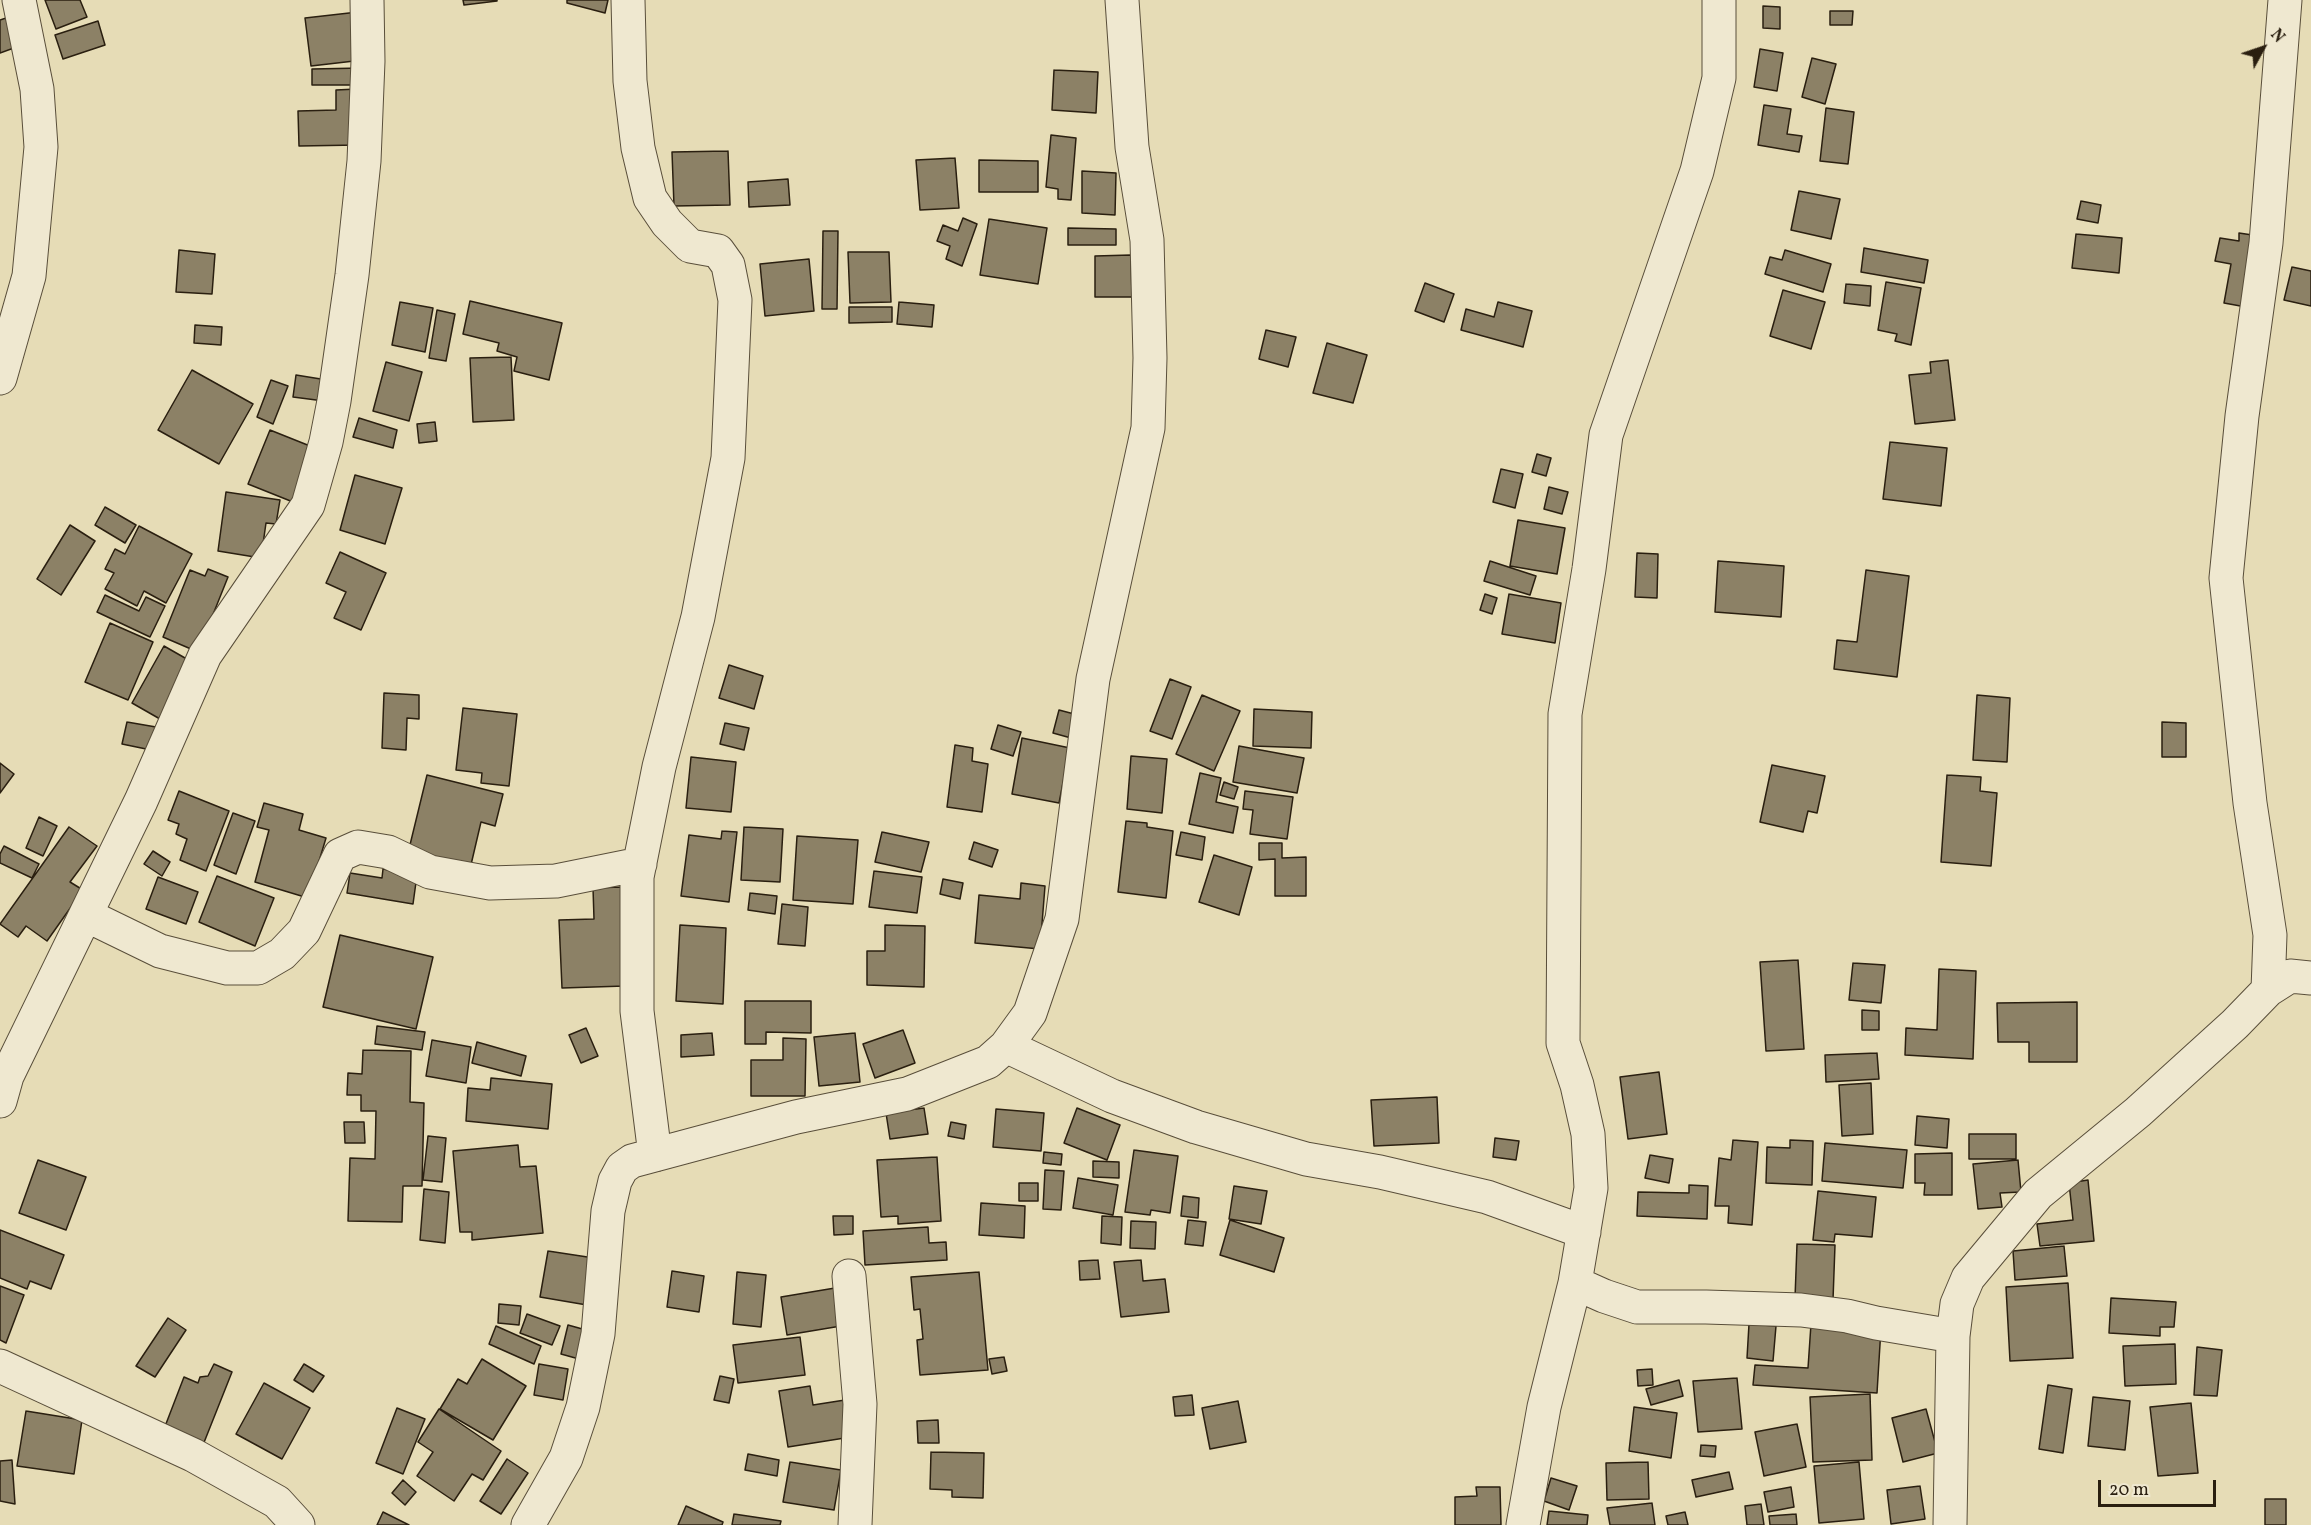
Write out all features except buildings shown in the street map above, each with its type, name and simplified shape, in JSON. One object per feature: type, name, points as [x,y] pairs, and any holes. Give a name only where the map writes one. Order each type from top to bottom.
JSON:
[{"type":"street","points":[[0,378],[29,276],[41,147],[37,89],[18,0]]},
{"type":"street","points":[[0,1101],[7,1076],[141,801],[205,655],[308,505],[326,442],[334,401],[352,275],[364,161],[368,61],[367,0]]},
{"type":"street","points":[[628,0],[630,81],[638,147],[650,198],[667,222],[690,246],[718,251],[728,265],[735,300],[728,458],[698,617],[660,766],[637,877],[637,1011],[655,1155]]},
{"type":"street","points":[[528,1525],[566,1458],[583,1407],[598,1334],[608,1211],[615,1181],[622,1168],[632,1161],[796,1117],[907,1094],[988,1062],[1006,1046],[1030,1013],[1062,919],[1093,679],[1148,428],[1150,358],[1147,240],[1132,147],[1122,0]]},
{"type":"street","points":[[1523,1525],[1544,1407],[1575,1283],[1591,1188],[1588,1134],[1577,1085],[1563,1043],[1564,714],[1588,568],[1606,435],[1697,171],[1719,78],[1719,0]]},
{"type":"street","points":[[2268,990],[2270,935],[2250,803],[2226,578],[2242,416],[2265,243],[2285,0]]},
{"type":"street","points":[[86,915],[160,951],[227,968],[258,968],[282,954],[304,931],[340,855],[358,847],[388,852],[430,872],[490,883],[556,881],[640,864]]},
{"type":"street","points":[[1950,1525],[1953,1336],[1957,1304],[1968,1278],[2038,1194],[2138,1112],[2235,1024],[2268,990],[2289,976],[2311,978]]},
{"type":"street","points":[[1006,1046],[1112,1096],[1196,1127],[1306,1159],[1380,1172],[1487,1197],[1584,1232]]},
{"type":"street","points":[[849,1276],[860,1404],[855,1525]]},
{"type":"street","points":[[1575,1283],[1637,1307],[1706,1306],[1802,1310],[1953,1336]]},
{"type":"street","points":[[0,1366],[193,1455],[277,1502],[298,1525]]}]
